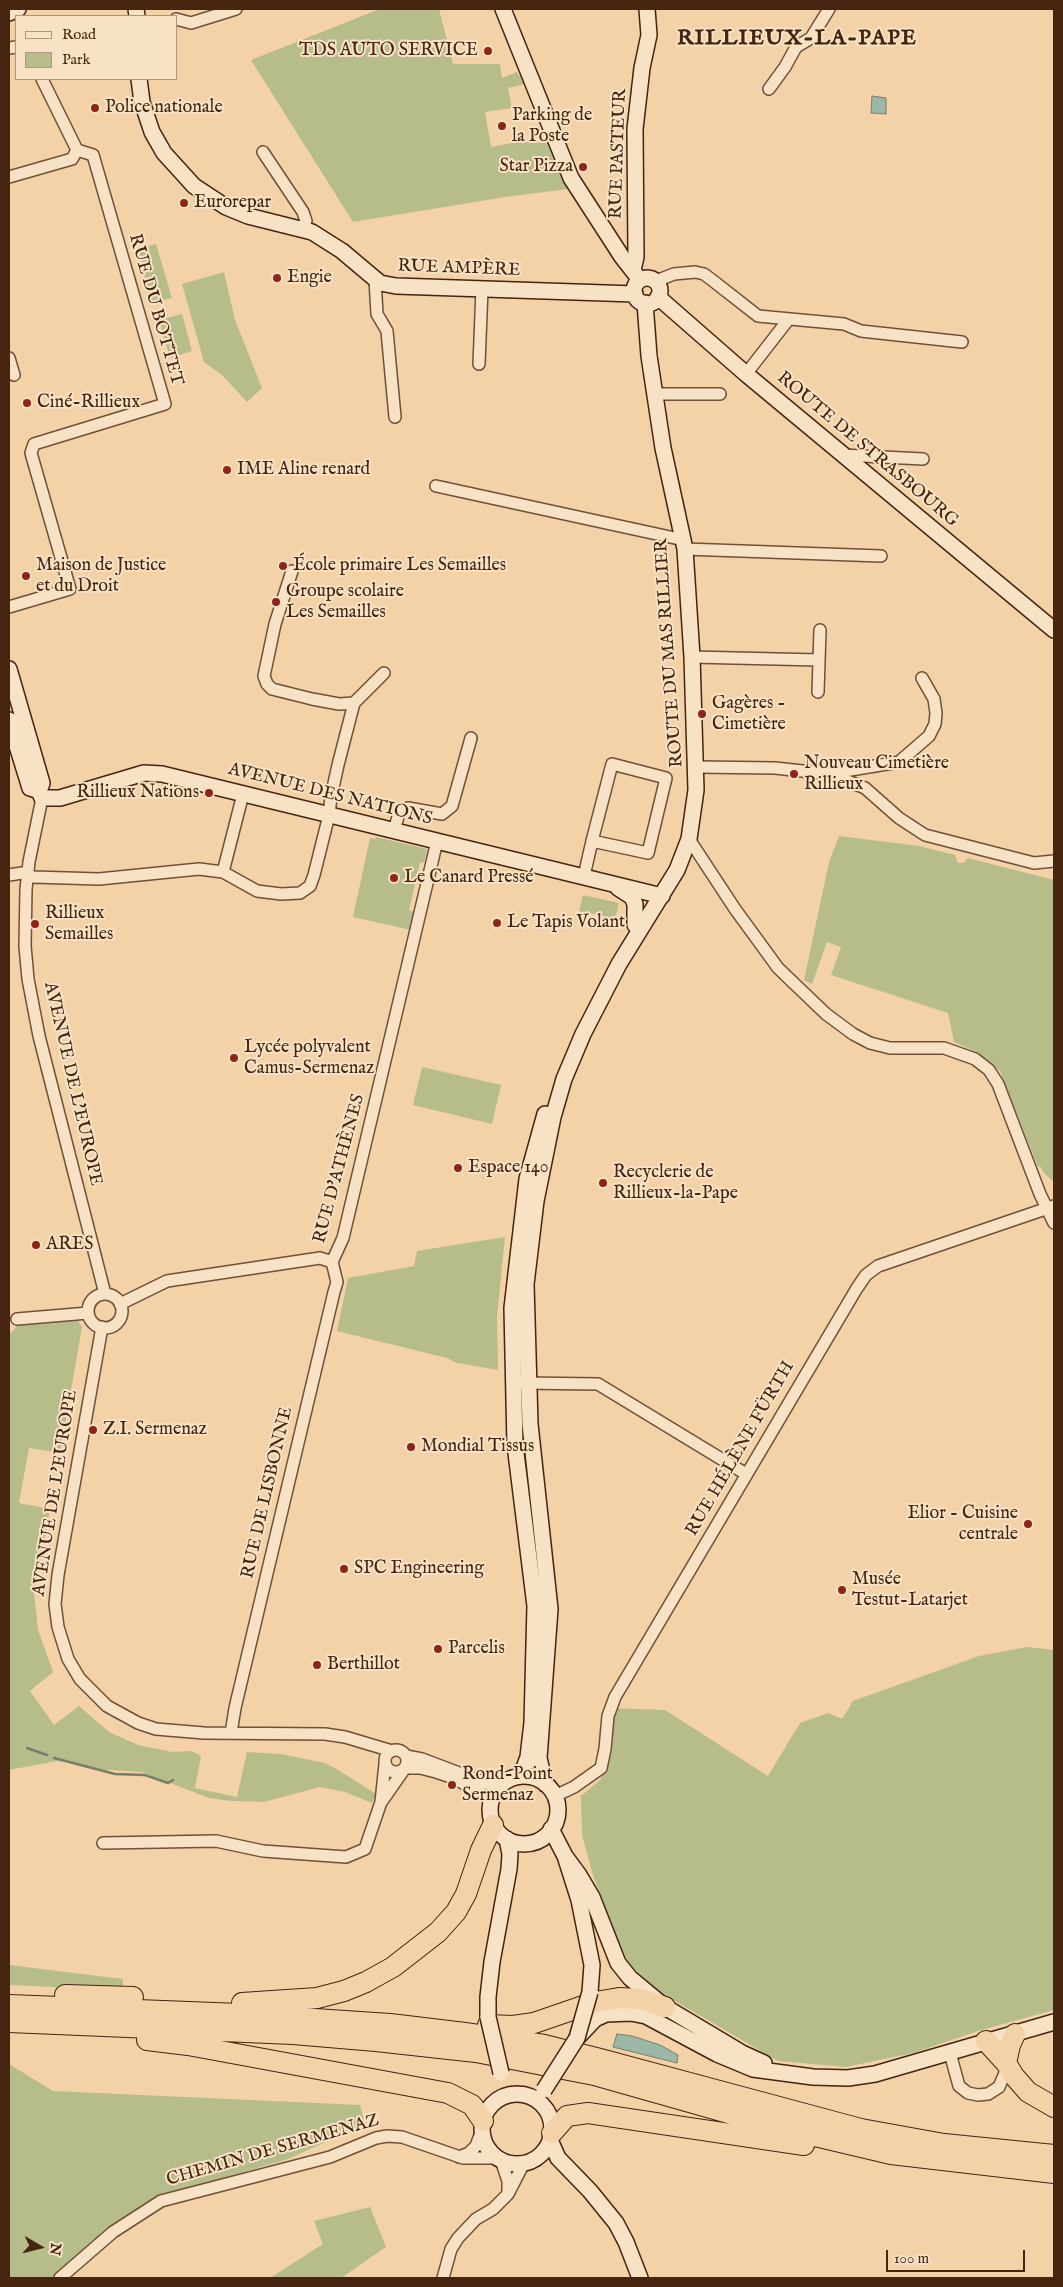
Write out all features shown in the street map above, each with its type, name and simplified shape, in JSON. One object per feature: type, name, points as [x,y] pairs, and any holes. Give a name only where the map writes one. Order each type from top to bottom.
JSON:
[{"type":"highway","points":[[242,2002],[317,1998],[344,1991],[366,1982],[393,1967],[438,1932],[456,1912],[466,1894],[481,1850],[500,1832]]},
{"type":"highway","points":[[9,1994],[97,1995],[242,2002],[288,2008],[392,2013],[501,2026],[539,2022],[595,2002],[613,1998],[640,1999],[665,2008]]},
{"type":"highway","points":[[9,2005],[240,2014],[390,2024],[465,2032],[544,2046],[600,2059],[860,2129],[944,2144],[1054,2155]]},
{"type":"highway","points":[[9,2022],[293,2034],[476,2052],[594,2075],[781,2128],[892,2154]]},
{"type":"highway","points":[[87,2025],[130,2039],[188,2045],[448,2093],[472,2105],[482,2126]]},
{"type":"highway","points":[[1007,2064],[1010,2045],[1015,2034]]},
{"type":"highway","points":[[986,2041],[1007,2064],[1028,2092],[1054,2107]]},
{"type":"highway","points":[[551,2137],[567,2116],[588,2113],[766,2140],[1054,2173]]},
{"type":"main road","points":[[9,13],[18,9]]},
{"type":"main road","name":"ROUTE DE STRASBOURG","points":[[503,9],[571,178],[642,289],[1054,630]]},
{"type":"main road","name":"RUE PASTEUR","points":[[642,289],[636,257],[635,129],[642,68],[649,35],[646,9]]},
{"type":"main road","name":"RUE AMPÈRE","points":[[139,80],[142,102],[152,132],[164,153],[194,186],[226,207],[248,216],[312,232],[342,251],[375,280],[384,285],[482,289],[642,289]]},
{"type":"main road","points":[[642,289],[660,289],[656,281]]},
{"type":"main road","name":"ROUTE DU MAS RILLIER","points":[[550,1790],[539,1758],[550,1609],[530,1424],[528,1383],[526,1284],[536,1201],[553,1117],[564,1079],[583,1034],[686,845],[695,808],[697,767],[684,545],[663,448],[654,394],[642,289]]},
{"type":"main road","name":"AVENUE DE L'EUROPE","points":[[9,669],[42,783],[41,795]]},
{"type":"main road","points":[[9,720],[30,788],[41,795]]},
{"type":"main road","name":"AVENUE DES NATIONS","points":[[41,795],[60,798],[144,774],[179,777],[394,831],[659,894]]},
{"type":"main road","name":"AVENUE DES NATIONS","points":[[608,883],[632,897],[635,904],[635,925]]},
{"type":"main road","name":"ROUTE DU MAS RILLIER","points":[[521,1776],[528,1757],[532,1723],[536,1606],[514,1445],[512,1308],[527,1179],[535,1144],[564,1059],[587,1010],[635,925],[659,894]]},
{"type":"main road","points":[[500,1832],[526,1844],[544,1836],[551,1829],[557,1813],[550,1790],[538,1779],[521,1776],[510,1779],[500,1785],[491,1799],[490,1817],[500,1832],[510,1854],[488,1997],[488,2017],[502,2081],[495,2101],[488,2109],[482,2126],[486,2146],[499,2159],[516,2164],[527,2162],[542,2153],[551,2137]]},
{"type":"main road","points":[[551,1829],[565,1856],[577,1891],[592,1965],[590,1992],[577,2038]]},
{"type":"main road","points":[[565,1856],[579,1875],[592,1898],[618,1962],[630,1978],[665,2008],[742,2053],[791,2075]]},
{"type":"main road","points":[[543,2097],[577,2038],[595,2019],[606,2014],[618,2013],[646,2016],[717,2054],[753,2068],[791,2075],[831,2078],[862,2076],[950,2053],[1054,2022]]},
{"type":"main road","points":[[495,2101],[512,2094],[523,2094],[534,2098],[543,2097]]},
{"type":"main road","points":[[543,2097],[549,2113],[551,2137],[558,2158],[576,2179]]},
{"type":"main road","points":[[527,2162],[560,2169],[590,2191],[616,2223],[626,2242],[640,2278]]},
{"type":"street","points":[[178,20],[191,23],[236,9]]},
{"type":"street","points":[[769,89],[786,67],[796,48],[811,38],[829,9]]},
{"type":"street","name":"RUE DU BOTTET","points":[[9,607],[70,589],[30,453],[34,444],[165,404],[93,156],[77,150],[42,80]]},
{"type":"street","points":[[9,178],[72,159],[77,150]]},
{"type":"street","points":[[263,152],[303,212],[306,220],[302,229]]},
{"type":"street","points":[[656,281],[674,274],[686,272],[704,274],[758,316],[844,324],[861,331],[962,342]]},
{"type":"street","points":[[375,280],[377,314],[387,331],[395,417]]},
{"type":"street","points":[[479,364],[482,289]]},
{"type":"street","points":[[746,374],[788,320]]},
{"type":"street","points":[[9,358],[14,375]]},
{"type":"street","points":[[654,394],[720,394]]},
{"type":"street","points":[[843,455],[923,459]]},
{"type":"street","points":[[436,486],[684,545],[881,556]]},
{"type":"street","points":[[292,571],[275,624],[264,676],[267,684],[272,689],[312,699],[339,704],[354,703]]},
{"type":"street","points":[[818,692],[820,630]]},
{"type":"street","points":[[692,657],[819,660]]},
{"type":"street","points":[[9,875],[22,873],[28,875],[99,879],[199,868],[223,872],[257,891],[281,894],[300,892],[310,886],[312,881],[354,703],[384,672]]},
{"type":"street","points":[[830,774],[899,762],[929,736],[935,724],[936,713],[934,700],[922,678]]},
{"type":"street","points":[[394,831],[399,813],[402,810],[408,808],[442,814],[452,806],[471,738]]},
{"type":"street","points":[[584,876],[592,841],[612,764],[666,778],[648,853],[592,841]]},
{"type":"street","points":[[697,767],[775,768],[830,774],[865,788],[899,818],[925,835],[1034,863],[1054,861]]},
{"type":"street","points":[[223,872],[243,794]]},
{"type":"street","name":"AVENUE DE L'EUROPE","points":[[41,795],[28,875],[25,946],[31,1000],[105,1294]]},
{"type":"street","name":"RUE D'ATHÈNES","points":[[120,1304],[167,1281],[320,1258],[332,1262],[343,1238],[437,841]]},
{"type":"street","points":[[686,845],[778,968],[826,1014],[852,1034],[870,1043],[890,1048],[944,1048],[975,1059],[989,1070],[998,1084],[1050,1208],[1054,1223]]},
{"type":"street","name":"RUE HÉLÈNE FÜRTH","points":[[550,1790],[574,1787],[601,1768],[608,1716],[615,1697],[866,1275],[878,1266],[1050,1208]]},
{"type":"street","name":"RUE DE LISBONNE","points":[[231,1733],[237,1698],[337,1282],[332,1262]]},
{"type":"street","points":[[105,1294],[114,1297],[120,1304],[121,1316],[114,1325],[102,1328],[93,1322],[88,1313],[91,1302],[100,1295],[105,1294]]},
{"type":"street","points":[[17,1320],[88,1313]]},
{"type":"street","name":"AVENUE DE L'EUROPE","points":[[102,1328],[58,1576],[55,1604],[58,1627],[68,1659],[80,1679],[98,1698],[122,1715],[156,1728],[175,1732],[325,1734],[345,1738],[387,1758]]},
{"type":"street","points":[[512,1384],[598,1384],[746,1474]]},
{"type":"street","points":[[102,1843],[216,1841],[263,1851],[346,1857],[364,1849],[381,1802],[387,1758],[399,1750],[405,1765]]},
{"type":"street","points":[[387,1758],[394,1773],[405,1765],[422,1759],[488,1784],[500,1785]]},
{"type":"street","points":[[405,1765],[445,1775],[491,1799]]},
{"type":"street","points":[[381,1802],[405,1765]]},
{"type":"street","points":[[950,2053],[959,2086],[968,2093],[978,2095],[988,2094],[999,2088],[1007,2064]]},
{"type":"street","points":[[459,2156],[469,2153],[476,2146],[482,2126]]},
{"type":"street","name":"CHEMIN DE SERMENAZ","points":[[60,2278],[113,2232],[161,2201],[330,2157],[376,2138],[387,2136],[410,2139],[474,2160],[499,2159]]},
{"type":"street","points":[[499,2159],[508,2181],[508,2194]]},
{"type":"street","points":[[443,2278],[451,2249],[458,2238],[476,2218],[493,2209],[508,2194],[527,2162]]},
{"type":"green space","points":[[380,9],[439,9],[453,64],[500,64],[502,78],[517,72],[519,76],[522,75],[525,84],[508,88],[512,108],[485,112],[491,147],[517,142],[549,143],[568,189],[505,197],[353,222],[251,60]]},
{"type":"green space","points":[[156,244],[172,298],[150,303],[139,249]]},
{"type":"green space","points":[[224,272],[235,320],[262,388],[247,402],[223,376],[204,362],[182,284]]},
{"type":"green space","points":[[182,314],[192,351],[170,358],[159,320]]},
{"type":"green space","points":[[839,836],[919,846],[955,855],[958,863],[964,863],[968,858],[1054,880],[1054,1182],[1045,1174],[1040,1166],[1038,1167],[1000,1071],[974,1051],[954,1042],[948,1013],[831,975],[841,947],[827,942],[812,984],[804,980],[829,862]]},
{"type":"green space","points":[[376,837],[427,849],[424,863],[420,862],[409,910],[416,912],[411,930],[353,917],[370,838],[375,839]]},
{"type":"green space","points":[[583,895],[619,903],[615,919],[579,911]]},
{"type":"green space","points":[[422,1067],[501,1085],[492,1124],[413,1105]]},
{"type":"green space","points":[[505,1237],[497,1317],[498,1370],[457,1363],[447,1358],[337,1331],[348,1278],[414,1266],[417,1251]]},
{"type":"green space","points":[[77,1319],[82,1327],[60,1453],[29,1448],[19,1503],[50,1509],[34,1593],[38,1630],[53,1672],[30,1691],[54,1725],[79,1706],[109,1732],[138,1745],[172,1752],[192,1751],[201,1756],[195,1788],[237,1797],[247,1752],[281,1754],[325,1763],[340,1771],[376,1794],[372,1803],[345,1792],[320,1787],[264,1802],[209,1798],[142,1772],[96,1769],[74,1762],[57,1761],[9,1770],[9,1335],[18,1325]]},
{"type":"green space","points":[[1027,1647],[1054,1650],[1054,2010],[978,2031],[913,2053],[846,2067],[778,2061],[663,1994],[629,1965],[593,1875],[582,1835],[581,1796],[600,1780],[608,1762],[610,1708],[665,1710],[768,1776],[800,1723],[828,1713],[842,1719],[853,1701],[979,1656]]},
{"type":"green space","points":[[9,1965],[123,1979],[123,1990],[9,1985]]},
{"type":"green space","points":[[9,2064],[53,2091],[360,2105],[365,2124],[288,2159],[165,2195],[133,2211],[51,2278],[9,2278]]},
{"type":"green space","points":[[370,2207],[386,2247],[341,2278],[270,2278],[323,2244],[314,2221]]},
{"type":"shaded area","points":[[872,96],[886,98],[886,114],[871,113]]},
{"type":"shaded area","points":[[617,2034],[632,2036],[660,2045],[678,2055],[677,2063],[613,2047]]},
{"type":"waterway","points":[[27,1748],[47,1755]]},
{"type":"waterway","points":[[54,1758],[115,1774],[145,1775],[168,1783],[173,1780]]},
{"type":"place","name":"TDS AUTO SERVICE","points":[[488,51]]},
{"type":"place","name":"Police nationale","points":[[95,108]]},
{"type":"place","name":"Parking de la Poste","points":[[502,126]]},
{"type":"place","name":"Star Pizza","points":[[583,167]]},
{"type":"place","name":"Eurorepar","points":[[184,203]]},
{"type":"place","name":"Engie","points":[[277,278]]},
{"type":"place","name":"Ciné-Rillieux","points":[[27,403]]},
{"type":"place","name":"IME Aline renard","points":[[227,470]]},
{"type":"place","name":"École primaire Les Semailles","points":[[283,566]]},
{"type":"place","name":"Maison de Justice et du Droit","points":[[26,576]]},
{"type":"place","name":"Groupe scolaire Les Semailles","points":[[276,602]]},
{"type":"place","name":"Gagères - Cimetière","points":[[702,714]]},
{"type":"place","name":"Nouveau Cimetière Rillieux","points":[[794,774]]},
{"type":"place","name":"Rillieux Nations","points":[[209,793]]},
{"type":"place","name":"Le Canard Pressé","points":[[394,878]]},
{"type":"place","name":"Le Tapis Volant","points":[[497,923]]},
{"type":"place","name":"Rillieux Semailles","points":[[35,924]]},
{"type":"place","name":"Lycée polyvalent Camus-Sermenaz","points":[[234,1058]]},
{"type":"place","name":"Espace 140","points":[[458,1168]]},
{"type":"place","name":"Recyclerie de Rillieux-la-Pape","points":[[603,1183]]},
{"type":"place","name":"ARES","points":[[36,1245]]},
{"type":"place","name":"Z.I. Sermenaz","points":[[93,1430]]},
{"type":"place","name":"Mondial Tissus","points":[[411,1447]]},
{"type":"place","name":"Elior - Cuisine centrale","points":[[1028,1524]]},
{"type":"place","name":"SPC Engineering","points":[[344,1569]]},
{"type":"place","name":"Musée Testut-Latarjet","points":[[842,1590]]},
{"type":"place","name":"Parcelis","points":[[438,1649]]},
{"type":"place","name":"Berthillot","points":[[317,1665]]},
{"type":"place","name":"Rond-Point Sermenaz","points":[[452,1785]]},
{"type":"district","name":"RILLIEUX-LA-PAPE","points":[[797,39]]}]
